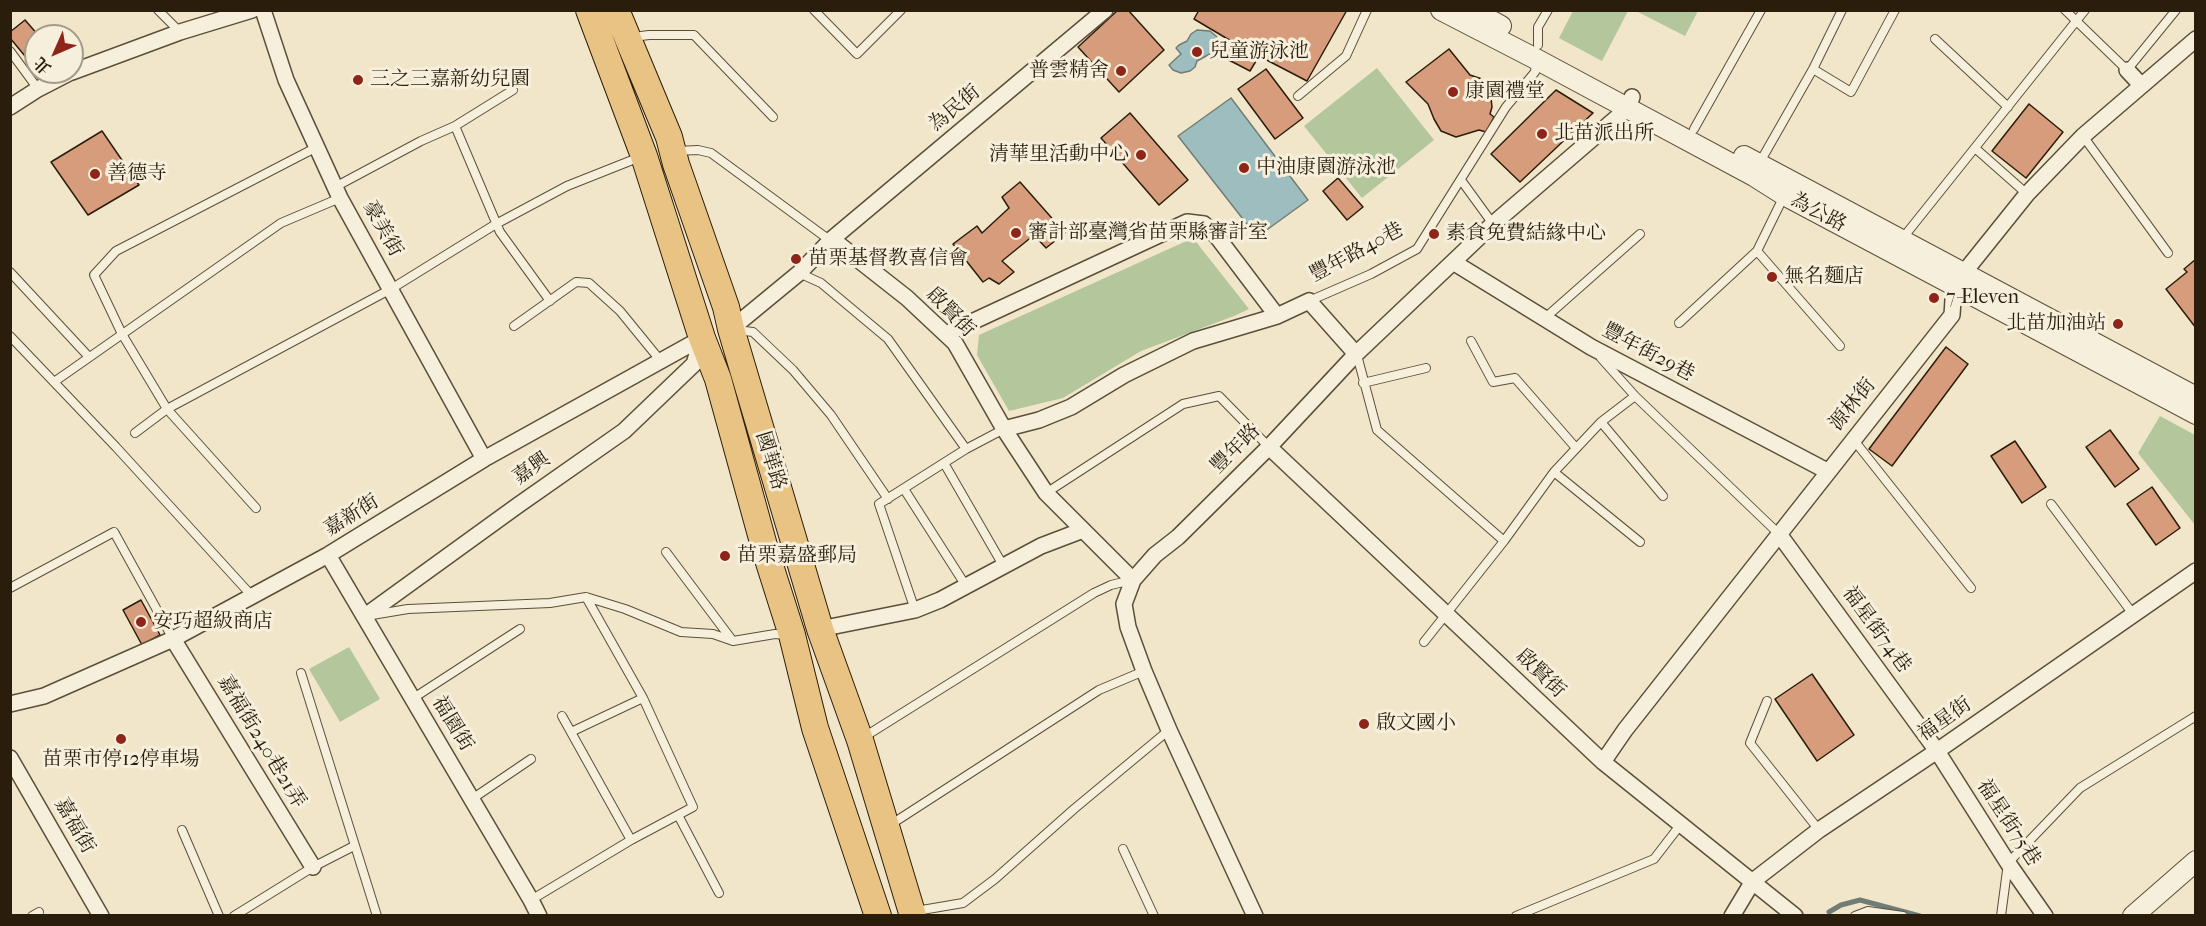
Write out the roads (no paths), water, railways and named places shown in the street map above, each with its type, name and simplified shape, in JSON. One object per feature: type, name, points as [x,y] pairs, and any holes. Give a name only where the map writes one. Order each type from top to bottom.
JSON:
[{"type":"main road","name":"國華路","points":[[589,10],[644,156],[702,338],[718,378],[766,553],[792,635],[815,728],[878,915]]},
{"type":"main road","name":"國華路","points":[[616,10],[669,137],[680,176],[726,306],[820,629],[860,740],[886,827],[905,914]]},
{"type":"main road","points":[[644,156],[673,151]]},
{"type":"main road","points":[[702,338],[731,329]]},
{"type":"main road","points":[[792,635],[820,629]]},
{"type":"street","points":[[84,68],[180,32],[252,10]]},
{"type":"street","name":"豪美街","points":[[263,10],[286,80],[338,193],[484,459]]},
{"type":"street","name":"為民街","points":[[731,329],[799,273],[832,239],[1105,10]]},
{"type":"street","name":"為公路","points":[[1441,10],[1537,52]]},
{"type":"street","name":"為公路","points":[[1472,10],[1537,52],[1787,188],[1958,278],[2196,397]]},
{"type":"street","points":[[1958,278],[2027,194],[2083,136],[2196,39]]},
{"type":"street","points":[[2127,70],[2140,85]]},
{"type":"street","points":[[10,107],[48,84]]},
{"type":"street","name":"為公路","points":[[1630,103],[1694,129],[1756,170]]},
{"type":"street","name":"豐年路","points":[[1255,915],[1169,730],[1128,627],[1124,604],[1134,580],[1155,555],[1178,537],[1269,447],[1356,354],[1493,225],[1630,103]]},
{"type":"street","points":[[946,334],[1187,222],[1204,224],[1218,238],[1277,316]]},
{"type":"street","name":"啟賢街","points":[[832,239],[907,298],[955,343],[1004,429],[1046,493],[1134,580]]},
{"type":"street","name":"豐年街29巷","points":[[1453,262],[1591,347],[1827,471]]},
{"type":"street","name":"為公路","points":[[1958,278],[2196,414]]},
{"type":"street","name":"源林街","points":[[1603,762],[1625,730],[1827,471],[1952,315],[1958,278]]},
{"type":"street","points":[[1004,429],[1039,420],[1071,408],[1124,375],[1193,341],[1277,316],[1309,302]]},
{"type":"street","name":"豐年路40巷","points":[[1309,302],[1356,354]]},
{"type":"street","name":"嘉新街","points":[[10,704],[44,696],[173,639],[328,555],[484,459],[702,338]]},
{"type":"street","name":"嘉興","points":[[365,616],[624,431],[694,364],[702,338]]},
{"type":"street","name":"啟賢街","points":[[1269,447],[1603,762],[1795,915]]},
{"type":"street","points":[[820,629],[915,610],[940,600],[1041,546],[1083,530]]},
{"type":"street","name":"福星街74巷","points":[[1779,534],[1937,751]]},
{"type":"street","name":"福園街","points":[[328,555],[538,915]]},
{"type":"street","name":"福星街","points":[[1732,915],[1753,881],[1819,830],[2196,571]]},
{"type":"street","name":"嘉福街240巷21弄","points":[[173,639],[313,867]]},
{"type":"street","name":"福星街75巷","points":[[1937,751],[2008,863],[2045,915]]},
{"type":"street","name":"嘉福街","points":[[10,758],[101,915]]},
{"type":"street","points":[[2133,915],[2196,861]]},
{"type":"lane","points":[[158,10],[180,32]]},
{"type":"lane","points":[[814,10],[857,54],[901,10]]},
{"type":"lane","points":[[1298,96],[1346,56],[1367,10]]},
{"type":"lane","name":"豐年路40巷","points":[[1309,302],[1371,274],[1417,249],[1506,107],[1535,72],[1538,27],[1548,10]]},
{"type":"lane","points":[[1694,129],[1761,10]]},
{"type":"lane","points":[[1756,170],[1813,69],[1842,10]]},
{"type":"lane","points":[[1813,69],[1851,92],[1894,10]]},
{"type":"lane","points":[[2065,10],[2127,70],[2176,10]]},
{"type":"lane","points":[[1898,247],[2085,10]]},
{"type":"lane","points":[[629,38],[649,35],[694,35],[773,117]]},
{"type":"lane","points":[[1935,39],[2008,107]]},
{"type":"lane","points":[[10,51],[38,89]]},
{"type":"lane","points":[[54,382],[281,223],[338,193],[421,141],[455,126],[513,90]]},
{"type":"lane","points":[[455,126],[496,224],[550,301]]},
{"type":"lane","points":[[2083,136],[2168,252]]},
{"type":"lane","points":[[256,508],[166,409],[122,334],[94,275],[116,251],[317,147]]},
{"type":"lane","points":[[1975,148],[2027,194]]},
{"type":"lane","name":"啟賢街","points":[[673,151],[698,150],[711,153],[824,236],[832,239]]},
{"type":"lane","points":[[135,433],[166,409],[391,289],[496,224],[567,186],[630,159],[644,156]]},
{"type":"lane","points":[[1461,180],[1493,225]]},
{"type":"lane","points":[[1679,323],[1757,251],[1787,188]]},
{"type":"lane","points":[[1545,318],[1640,234]]},
{"type":"lane","points":[[1757,251],[1840,346]]},
{"type":"lane","points":[[10,272],[89,357]]},
{"type":"lane","points":[[799,273],[821,283],[888,339],[966,449]]},
{"type":"lane","points":[[514,326],[576,282],[589,283],[620,311],[660,360]]},
{"type":"lane","points":[[731,329],[753,332],[793,370],[831,415],[888,499]]},
{"type":"lane","points":[[10,336],[252,596]]},
{"type":"lane","points":[[1471,341],[1493,382],[1515,378],[1576,448]]},
{"type":"lane","points":[[1591,347],[1635,396],[1779,534]]},
{"type":"lane","points":[[1356,354],[1377,430],[1504,541]]},
{"type":"lane","points":[[1363,383],[1426,368]]},
{"type":"lane","points":[[1046,493],[1184,404],[1219,396],[1269,447]]},
{"type":"lane","points":[[1424,642],[1504,541],[1554,471],[1601,422],[1635,396]]},
{"type":"lane","points":[[1601,422],[1663,496]]},
{"type":"lane","points":[[915,610],[879,504],[966,449],[1004,429]]},
{"type":"lane","points":[[1852,440],[1971,588]]},
{"type":"lane","points":[[944,463],[1004,567]]},
{"type":"lane","points":[[1554,471],[1640,542]]},
{"type":"lane","points":[[904,489],[966,586]]},
{"type":"lane","points":[[2051,504],[2133,614]]},
{"type":"lane","points":[[10,588],[114,532],[173,639]]},
{"type":"lane","points":[[666,552],[733,641]]},
{"type":"lane","points":[[860,740],[1094,593],[1111,585],[1134,580]]},
{"type":"lane","points":[[365,616],[408,609],[550,603],[586,597],[625,609],[681,632],[713,634],[733,641],[775,634],[792,635]]},
{"type":"lane","points":[[531,900],[631,840],[693,807],[643,698],[586,597]]},
{"type":"lane","points":[[412,699],[520,629]]},
{"type":"lane","points":[[886,827],[1099,690],[1144,671]]},
{"type":"lane","points":[[301,674],[376,915]]},
{"type":"lane","points":[[571,732],[643,698]]},
{"type":"lane","points":[[1767,701],[1750,743],[1819,830]]},
{"type":"lane","points":[[562,716],[631,840]]},
{"type":"lane","points":[[2001,915],[2008,863],[2080,788],[2196,716]]},
{"type":"lane","points":[[905,914],[963,903],[995,879],[1169,730]]},
{"type":"lane","points":[[472,800],[531,759]]},
{"type":"lane","points":[[678,815],[719,893]]},
{"type":"lane","points":[[1516,915],[1654,859],[1681,824]]},
{"type":"lane","points":[[182,830],[219,915]]},
{"type":"lane","points":[[234,915],[313,867],[354,846]]},
{"type":"lane","points":[[1123,849],[1154,915]]},
{"type":"lane","points":[[1855,915],[1868,911],[1903,915]]},
{"type":"water","name":"兒童游泳池","points":[[1197,30],[1210,31],[1216,36],[1219,41],[1217,50],[1197,61],[1195,67],[1190,71],[1181,73],[1173,70],[1169,65],[1181,54],[1176,48],[1187,41]]},
{"type":"water","name":"中油康園游泳池","points":[[1231,98],[1308,200],[1257,237],[1178,136]]},
{"type":"waterway","points":[[1829,912],[1841,905],[1860,900],[1920,916]]},
{"type":"place","name":"兒童游泳池","points":[[1197,52]]},
{"type":"place","name":"普雲精舍","points":[[1121,71]]},
{"type":"place","name":"三之三嘉新幼兒園","points":[[358,80]]},
{"type":"place","name":"康園禮堂","points":[[1453,92]]},
{"type":"place","name":"北苗派出所","points":[[1542,134]]},
{"type":"place","name":"清華里活動中心","points":[[1141,155]]},
{"type":"place","name":"中油康園游泳池","points":[[1244,168]]},
{"type":"place","name":"善德寺","points":[[95,174]]},
{"type":"place","name":"審計部臺灣省苗栗縣審計室","points":[[1016,233]]},
{"type":"place","name":"素食免費結緣中心","points":[[1434,234]]},
{"type":"place","name":"苗栗基督教喜信會","points":[[796,259]]},
{"type":"place","name":"無名麵店","points":[[1772,277]]},
{"type":"place","name":"7-Eleven","points":[[1934,298]]},
{"type":"place","name":"北苗加油站","points":[[2118,324]]},
{"type":"place","name":"苗栗嘉盛郵局","points":[[725,556]]},
{"type":"place","name":"安巧超級商店","points":[[141,622]]},
{"type":"place","name":"啟文國小","points":[[1364,724]]},
{"type":"place","name":"苗栗市停12停車場","points":[[121,739]]}]
